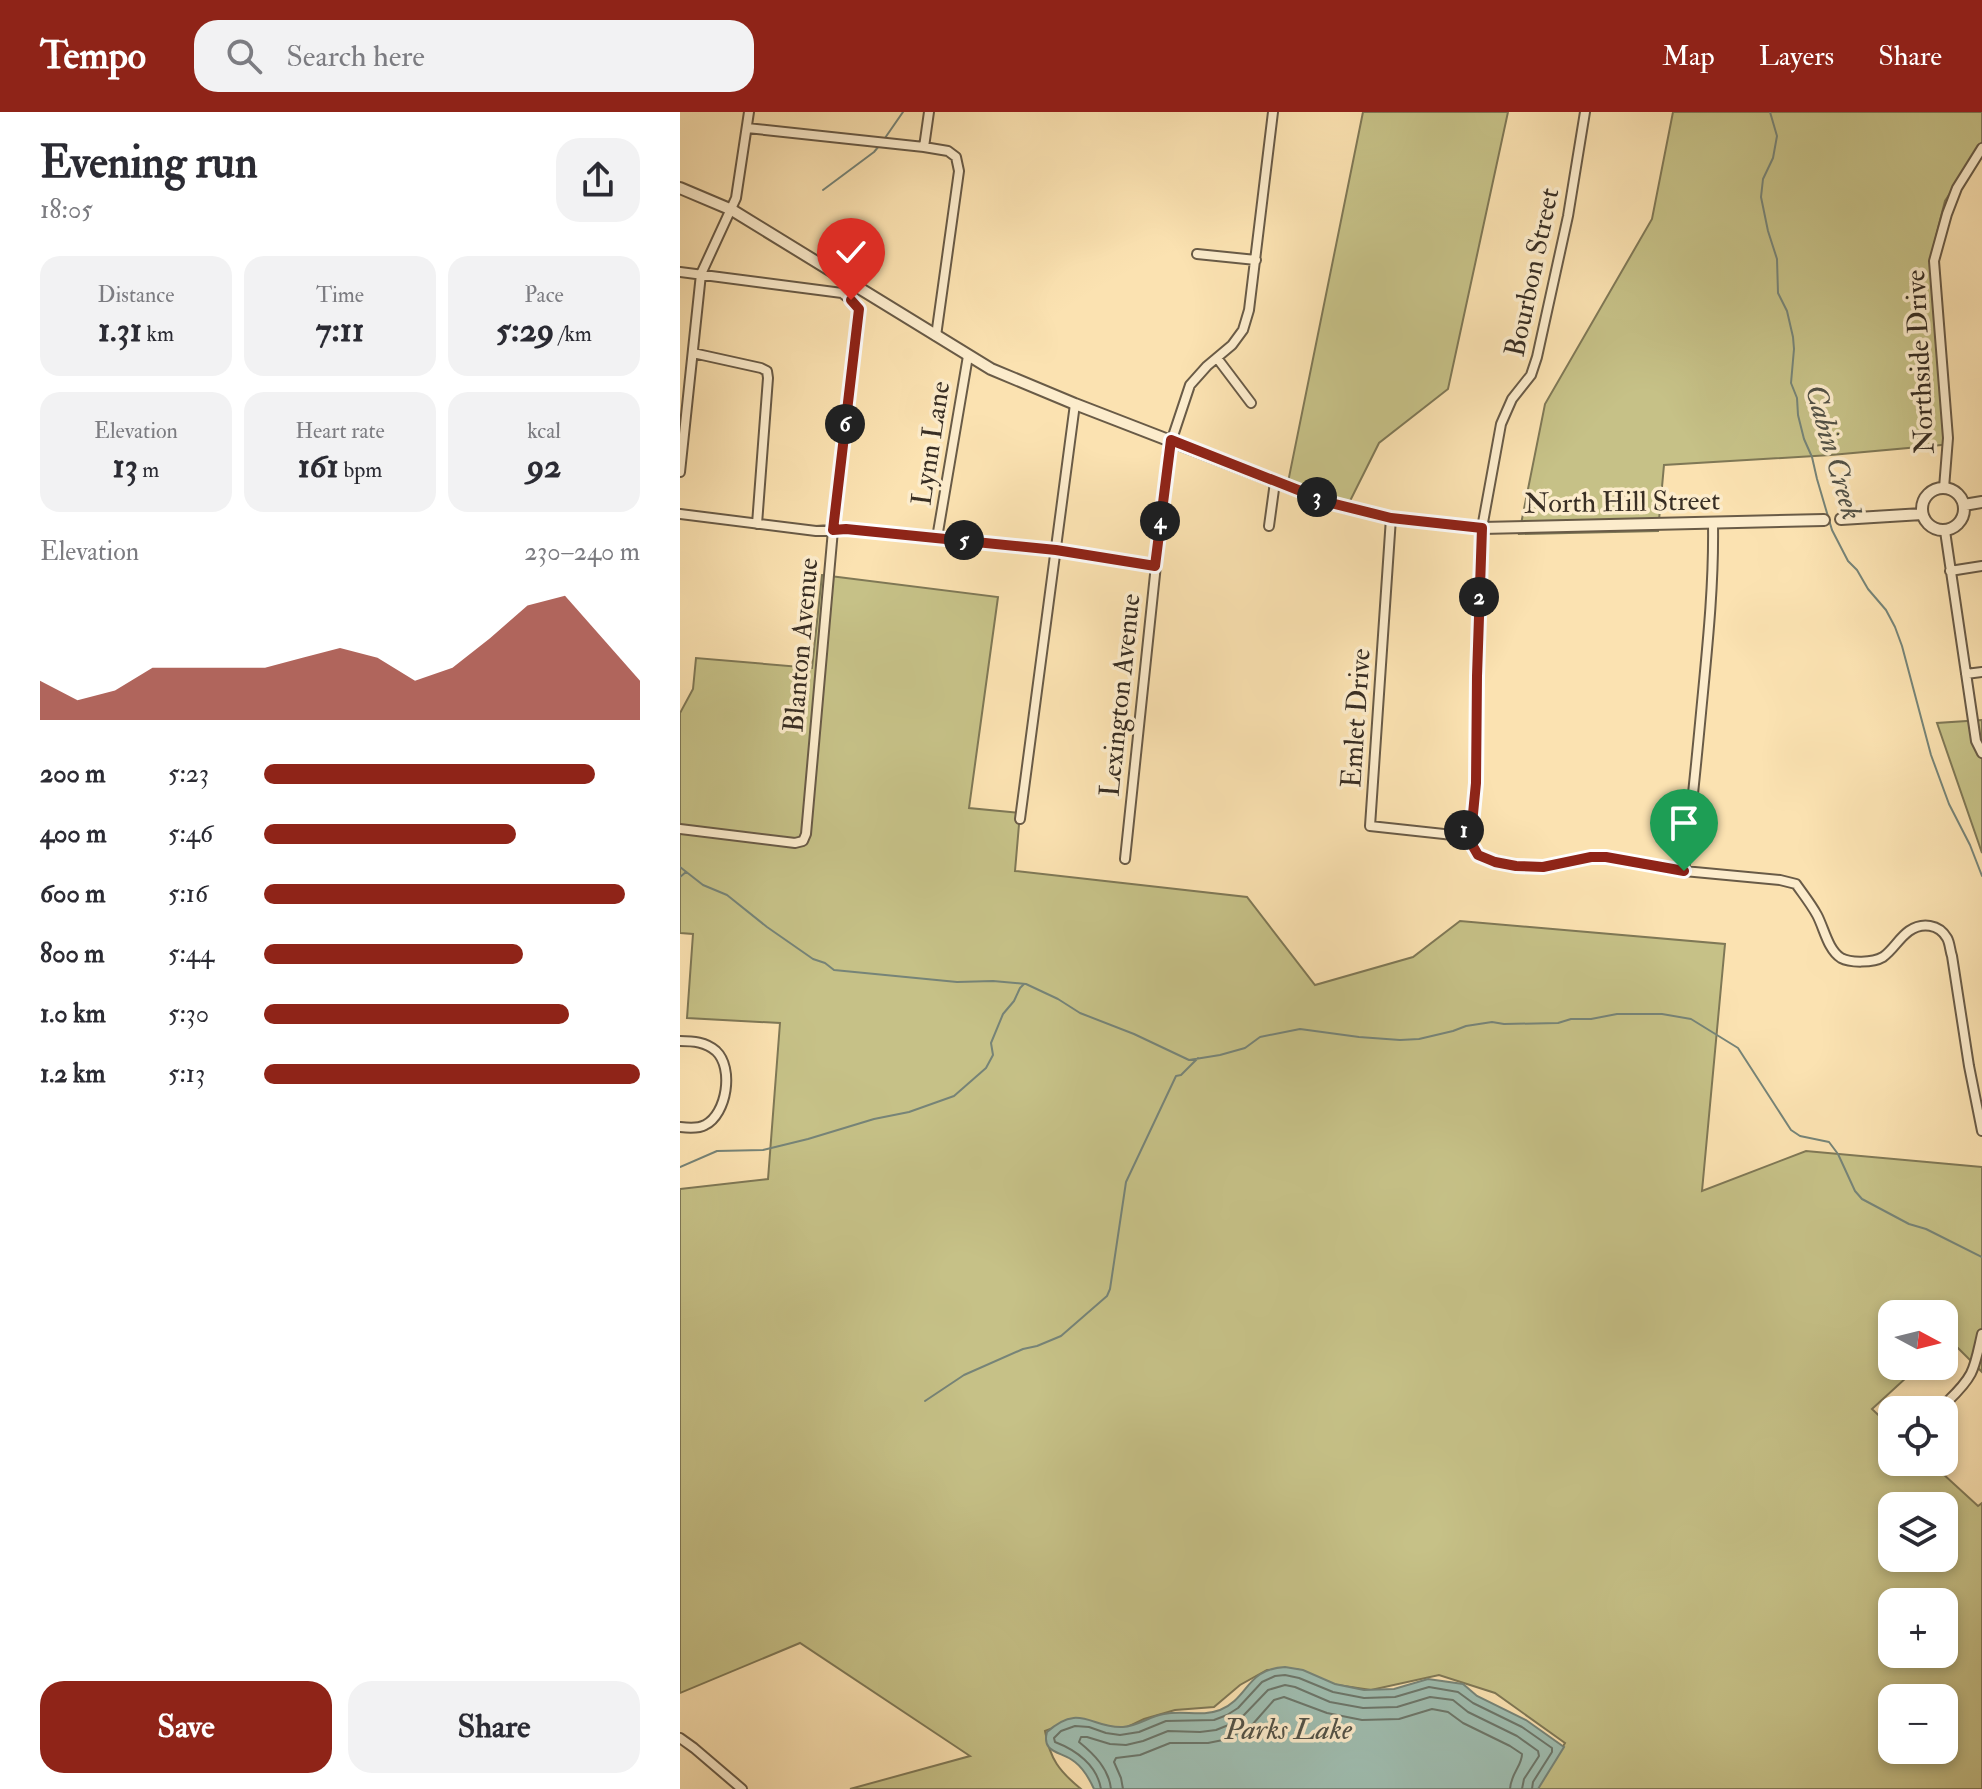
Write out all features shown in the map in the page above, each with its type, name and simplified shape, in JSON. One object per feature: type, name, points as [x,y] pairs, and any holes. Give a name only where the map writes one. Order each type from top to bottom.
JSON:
[{"type":"street","points":[[680,472],[701,274],[736,198],[749,112]]},
{"type":"street","points":[[924,147],[929,112]]},
{"type":"street","name":"Lexington Avenue","points":[[1125,859],[1171,440],[1190,385],[1232,345],[1243,330],[1256,260],[1273,112]]},
{"type":"street","name":"Bourbon Street","points":[[1463,829],[1472,824],[1476,783],[1482,528],[1501,424],[1512,399],[1531,375],[1537,357],[1563,242],[1585,112]]},
{"type":"street","points":[[747,128],[924,147],[948,151],[956,157],[959,171],[936,336]]},
{"type":"street","name":"Northside Drive","points":[[1944,488],[1948,438],[1934,261],[1957,188],[1982,148]]},
{"type":"street","name":"North Hill Street","points":[[680,188],[732,210],[968,356],[1014,380],[1331,503],[1391,518],[1482,528],[1713,524],[1922,514]]},
{"type":"street","points":[[1197,254],[1256,260]]},
{"type":"street","points":[[680,272],[701,274]]},
{"type":"street","name":"Blanton Avenue","points":[[680,829],[795,843],[803,841],[806,834],[833,530],[859,309],[842,293],[701,274]]},
{"type":"street","points":[[693,353],[767,371],[757,524]]},
{"type":"street","name":"Lynn Lane","points":[[937,538],[968,356]]},
{"type":"street","points":[[1217,358],[1251,403]]},
{"type":"street","points":[[1020,819],[1075,404]]},
{"type":"street","points":[[1269,526],[1275,482]]},
{"type":"street","points":[[1938,488],[1957,493],[1964,505],[1958,525],[1945,531],[1933,529],[1922,514],[1923,501],[1938,488]]},
{"type":"street","points":[[1964,505],[1982,502]]},
{"type":"street","points":[[680,514],[816,531],[846,529],[1056,550],[1155,566]]},
{"type":"street","name":"Emlet Drive","points":[[1391,518],[1370,826],[1453,835],[1463,829]]},
{"type":"street","points":[[1684,871],[1707,654],[1713,577],[1713,524]]},
{"type":"street","points":[[1945,531],[1976,741],[1982,753]]},
{"type":"street","points":[[1950,571],[1982,566]]},
{"type":"street","points":[[1966,674],[1982,672]]},
{"type":"street","points":[[1463,829],[1478,855],[1516,866],[1543,867],[1606,857],[1684,871],[1796,884],[1816,914],[1835,954],[1845,960],[1873,961],[1881,958],[1916,928],[1927,925],[1938,929],[1947,939],[1952,956],[1982,1131]]},
{"type":"street","points":[[680,1041],[695,1041],[717,1052],[724,1063],[727,1078],[724,1098],[717,1114],[706,1125],[680,1127]]},
{"type":"street","points":[[1953,1396],[1966,1384],[1974,1369],[1982,1334]]},
{"type":"street","points":[[680,1738],[742,1789]]},
{"type":"shaded area","points":[[1363,112],[1508,112],[1448,389],[1379,443],[1344,513],[1286,492]]},
{"type":"shaded area","points":[[1673,112],[1982,112],[1982,145],[1945,201],[1932,252],[1952,444],[1664,465],[1658,531],[1519,534],[1545,404],[1652,219]]},
{"type":"shaded area","points":[[822,575],[998,597],[969,808],[1020,813],[1015,871],[1247,897],[1315,985],[1413,957],[1460,921],[1725,944],[1702,1191],[1806,1151],[1982,1167],[1982,1372],[1958,1348],[1958,1300],[1878,1300],[1878,1380],[1904,1380],[1886,1396],[1878,1396],[1878,1404],[1872,1409],[1878,1415],[1878,1476],[1945,1476],[1978,1506],[1982,1503],[1982,1789],[1537,1789],[1565,1743],[1495,1693],[1439,1675],[1371,1690],[1331,1684],[1297,1669],[1267,1670],[1240,1685],[1214,1707],[1175,1710],[1144,1719],[1119,1731],[1072,1721],[1045,1731],[1057,1764],[1081,1789],[850,1789],[970,1756],[800,1643],[680,1693],[680,1189],[768,1179],[780,1023],[687,1018],[693,934],[680,933],[680,713],[693,689],[696,658],[812,668]]},
{"type":"shaded area","points":[[1982,720],[1982,853],[1937,723]]},
{"type":"water","name":"Parks Lake","points":[[1285,1667],[1364,1690],[1394,1689],[1428,1679],[1463,1684],[1477,1696],[1526,1720],[1564,1747],[1538,1789],[1094,1789],[1078,1765],[1047,1744],[1047,1732],[1068,1719],[1086,1719],[1123,1727],[1164,1714],[1220,1710],[1230,1705],[1262,1673]]},
{"type":"waterway","points":[[885,138],[903,112]]},
{"type":"waterway","name":"Cabin Creek","points":[[1770,112],[1777,136],[1773,158],[1763,179],[1761,197],[1777,259],[1778,293],[1787,311],[1793,337],[1791,383],[1797,398],[1804,439],[1832,530],[1848,561],[1886,610],[1895,627],[1931,755],[1949,804],[1982,876]]},
{"type":"waterway","points":[[823,190],[879,146]]},
{"type":"waterway","points":[[680,867],[703,885],[727,895],[767,927],[834,970],[957,982],[1026,984],[1080,1013],[1189,1060],[1220,1055],[1245,1048],[1260,1037],[1300,1029],[1400,1040],[1419,1039],[1492,1022],[1558,1023],[1617,1014],[1662,1014],[1691,1019],[1738,1048],[1791,1130],[1800,1136],[1829,1142],[1862,1199],[1982,1257]]},
{"type":"waterway","points":[[680,877],[686,872]]},
{"type":"waterway","points":[[680,1167],[717,1151],[763,1150],[909,1112],[954,1096],[986,1068],[993,1055],[991,1043],[1003,1014],[1024,984]]},
{"type":"waterway","points":[[925,1401],[964,1375],[1061,1336],[1107,1296],[1126,1182],[1176,1076],[1198,1058]]},
{"type":"route","points":[[851,300],[859,309],[833,530],[1056,550],[1155,566],[1171,440],[1331,503],[1391,518],[1482,528],[1476,783],[1472,824],[1463,829],[1472,846],[1478,855],[1516,866],[1543,867],[1606,857],[1684,871]]}]
